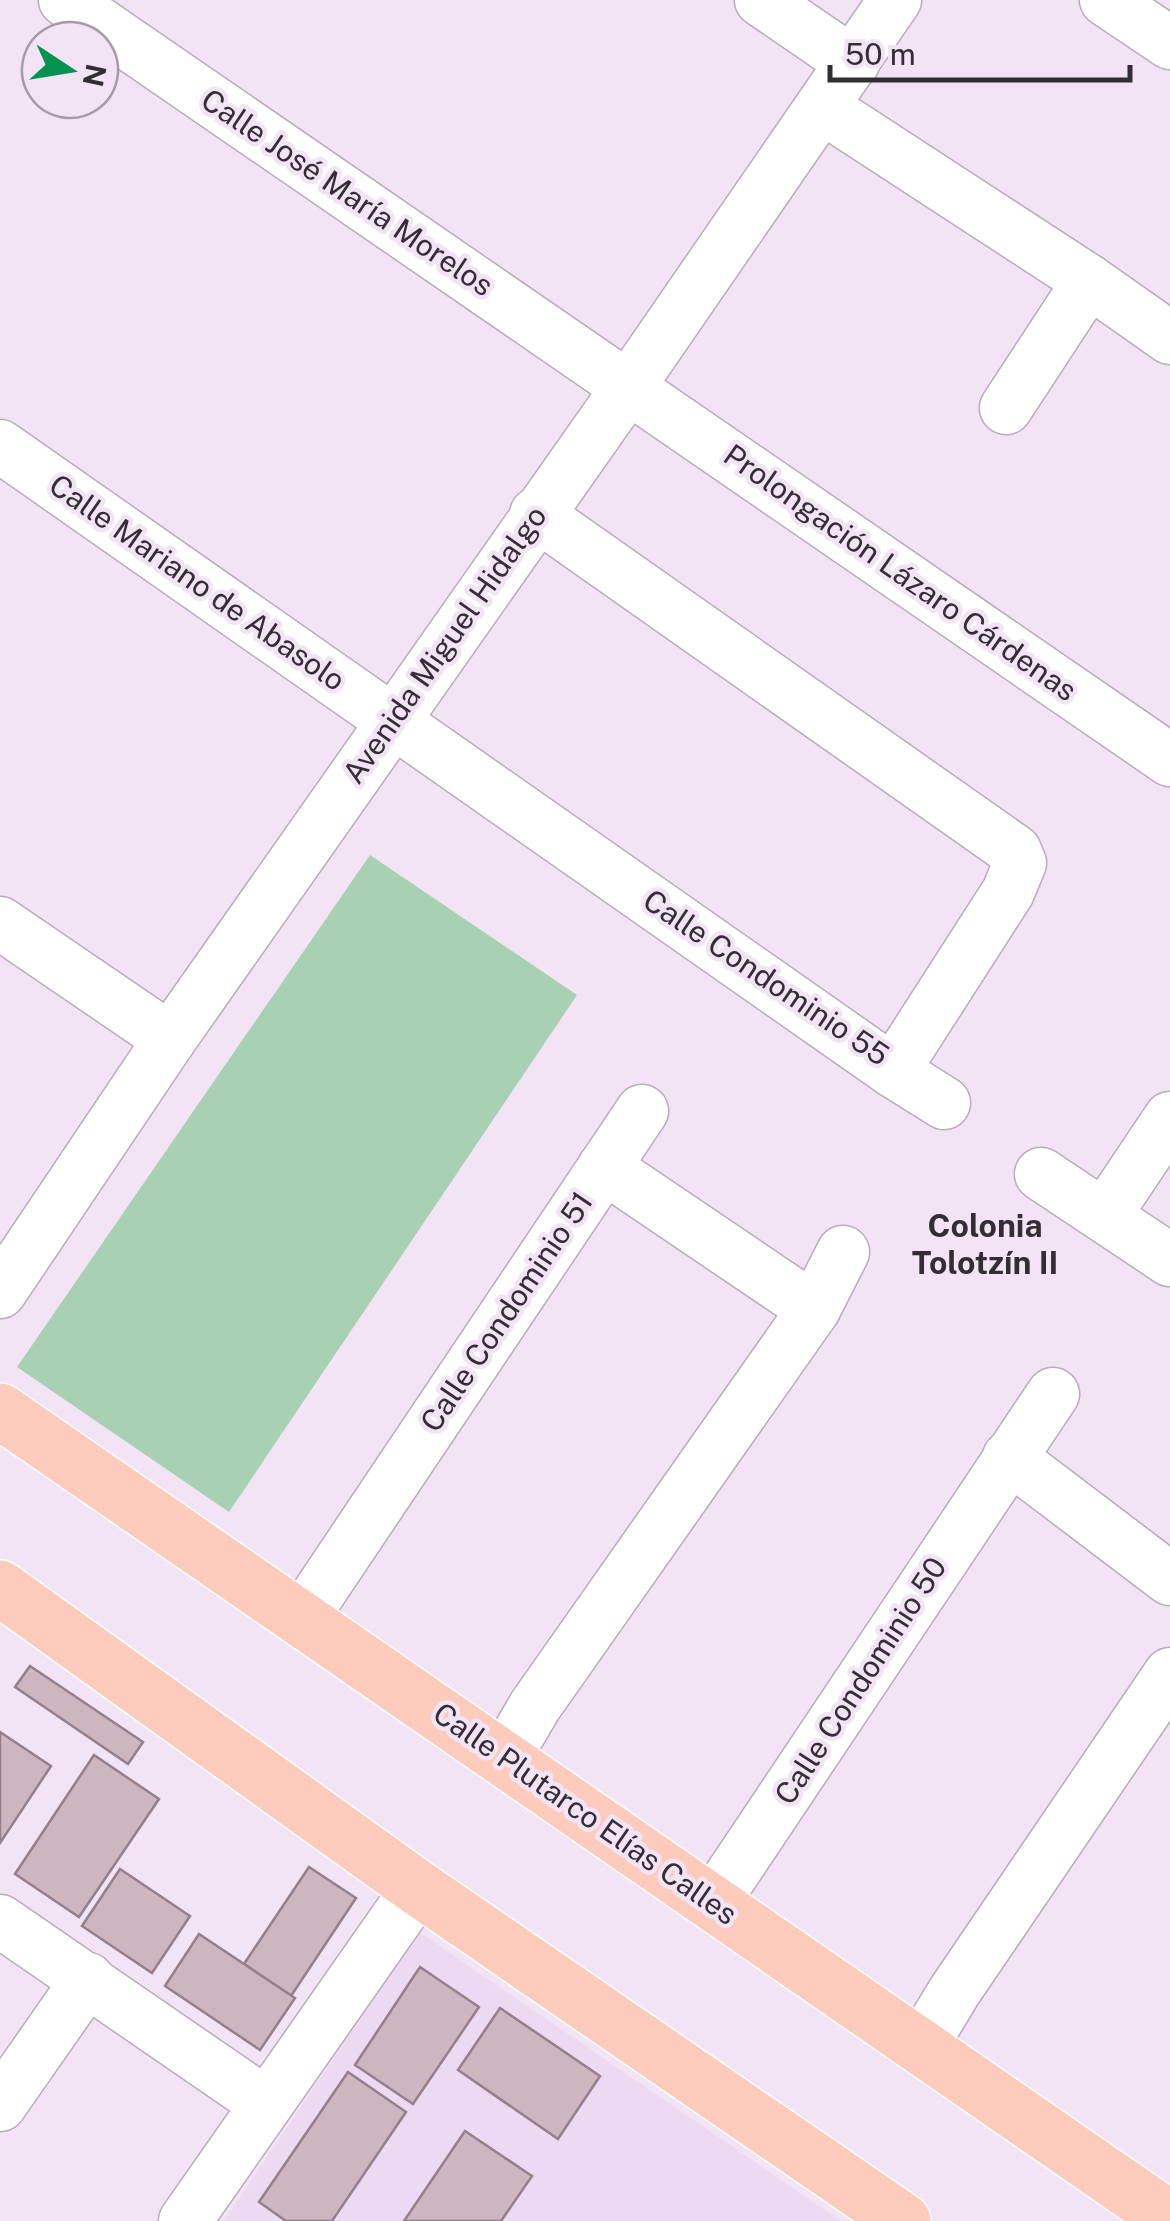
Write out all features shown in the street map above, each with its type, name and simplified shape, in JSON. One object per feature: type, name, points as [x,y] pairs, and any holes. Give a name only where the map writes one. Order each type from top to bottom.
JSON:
[{"type":"main road","name":"Calle Plutarco Elías Calles","points":[[0,1411],[505,1757],[712,1904],[1158,2206]]},
{"type":"main road","points":[[0,1588],[418,1888],[903,2221]]},
{"type":"street","name":"Calle José María Morelos","points":[[66,0],[629,386]]},
{"type":"street","points":[[761,0],[852,64]]},
{"type":"street","name":"Avenida Miguel Hidalgo","points":[[0,1292],[170,1039],[895,0]]},
{"type":"street","points":[[1106,0],[1170,43]]},
{"type":"street","points":[[822,107],[1170,338]]},
{"type":"street","points":[[1006,408],[1089,281]]},
{"type":"street","name":"Prolongación Lázaro Cárdenas","points":[[629,386],[1170,760]]},
{"type":"street","name":"Calle Mariano de Abasolo","points":[[0,446],[393,719]]},
{"type":"street","name":"Calle Condominio 55","points":[[393,719],[892,1071],[1008,892],[1020,863],[1015,851],[536,514]]},
{"type":"street","points":[[0,923],[170,1039]]},
{"type":"street","points":[[892,1071],[944,1103]]},
{"type":"street","points":[[604,1167],[642,1111]]},
{"type":"street","points":[[1105,1215],[1170,1118]]},
{"type":"street","name":"Calle Condominio 51","points":[[302,1618],[604,1167],[814,1309]]},
{"type":"street","points":[[1041,1174],[1170,1260]]},
{"type":"street","points":[[505,1757],[535,1706],[814,1309],[843,1252]]},
{"type":"street","name":"Calle Condominio 50","points":[[712,1904],[1053,1394]]},
{"type":"street","points":[[1009,1457],[1170,1579]]},
{"type":"street","points":[[921,2047],[954,1992],[1170,1674]]},
{"type":"street","points":[[186,2221],[418,1888]]},
{"type":"street","points":[[0,1922],[265,2103]]},
{"type":"street","points":[[0,2106],[88,1979]]},
{"type":"shaded area","points":[[419,1932],[841,2221],[224,2221]]},
{"type":"green space","points":[[370,855],[577,995],[229,1512],[17,1367]]},
{"type":"building","points":[[30,1666],[143,1742],[128,1764],[15,1687]]},
{"type":"building","points":[[0,1732],[51,1766],[0,1843]]},
{"type":"building","points":[[94,1755],[159,1799],[79,1917],[15,1874]]},
{"type":"building","points":[[309,1867],[356,1898],[291,1996],[244,1964]]},
{"type":"building","points":[[120,1869],[190,1916],[152,1973],[82,1926]]},
{"type":"building","points":[[199,1934],[295,1998],[260,2050],[165,1986]]},
{"type":"building","points":[[420,1967],[479,2007],[413,2104],[355,2065]]},
{"type":"building","points":[[500,2008],[600,2076],[558,2139],[458,2070]]},
{"type":"building","points":[[348,2072],[406,2112],[332,2221],[286,2221],[259,2202]]},
{"type":"building","points":[[465,2131],[532,2176],[501,2221],[404,2221]]},
{"type":"district","name":"Colonia Tolotzín II","points":[[985,1244]]}]
